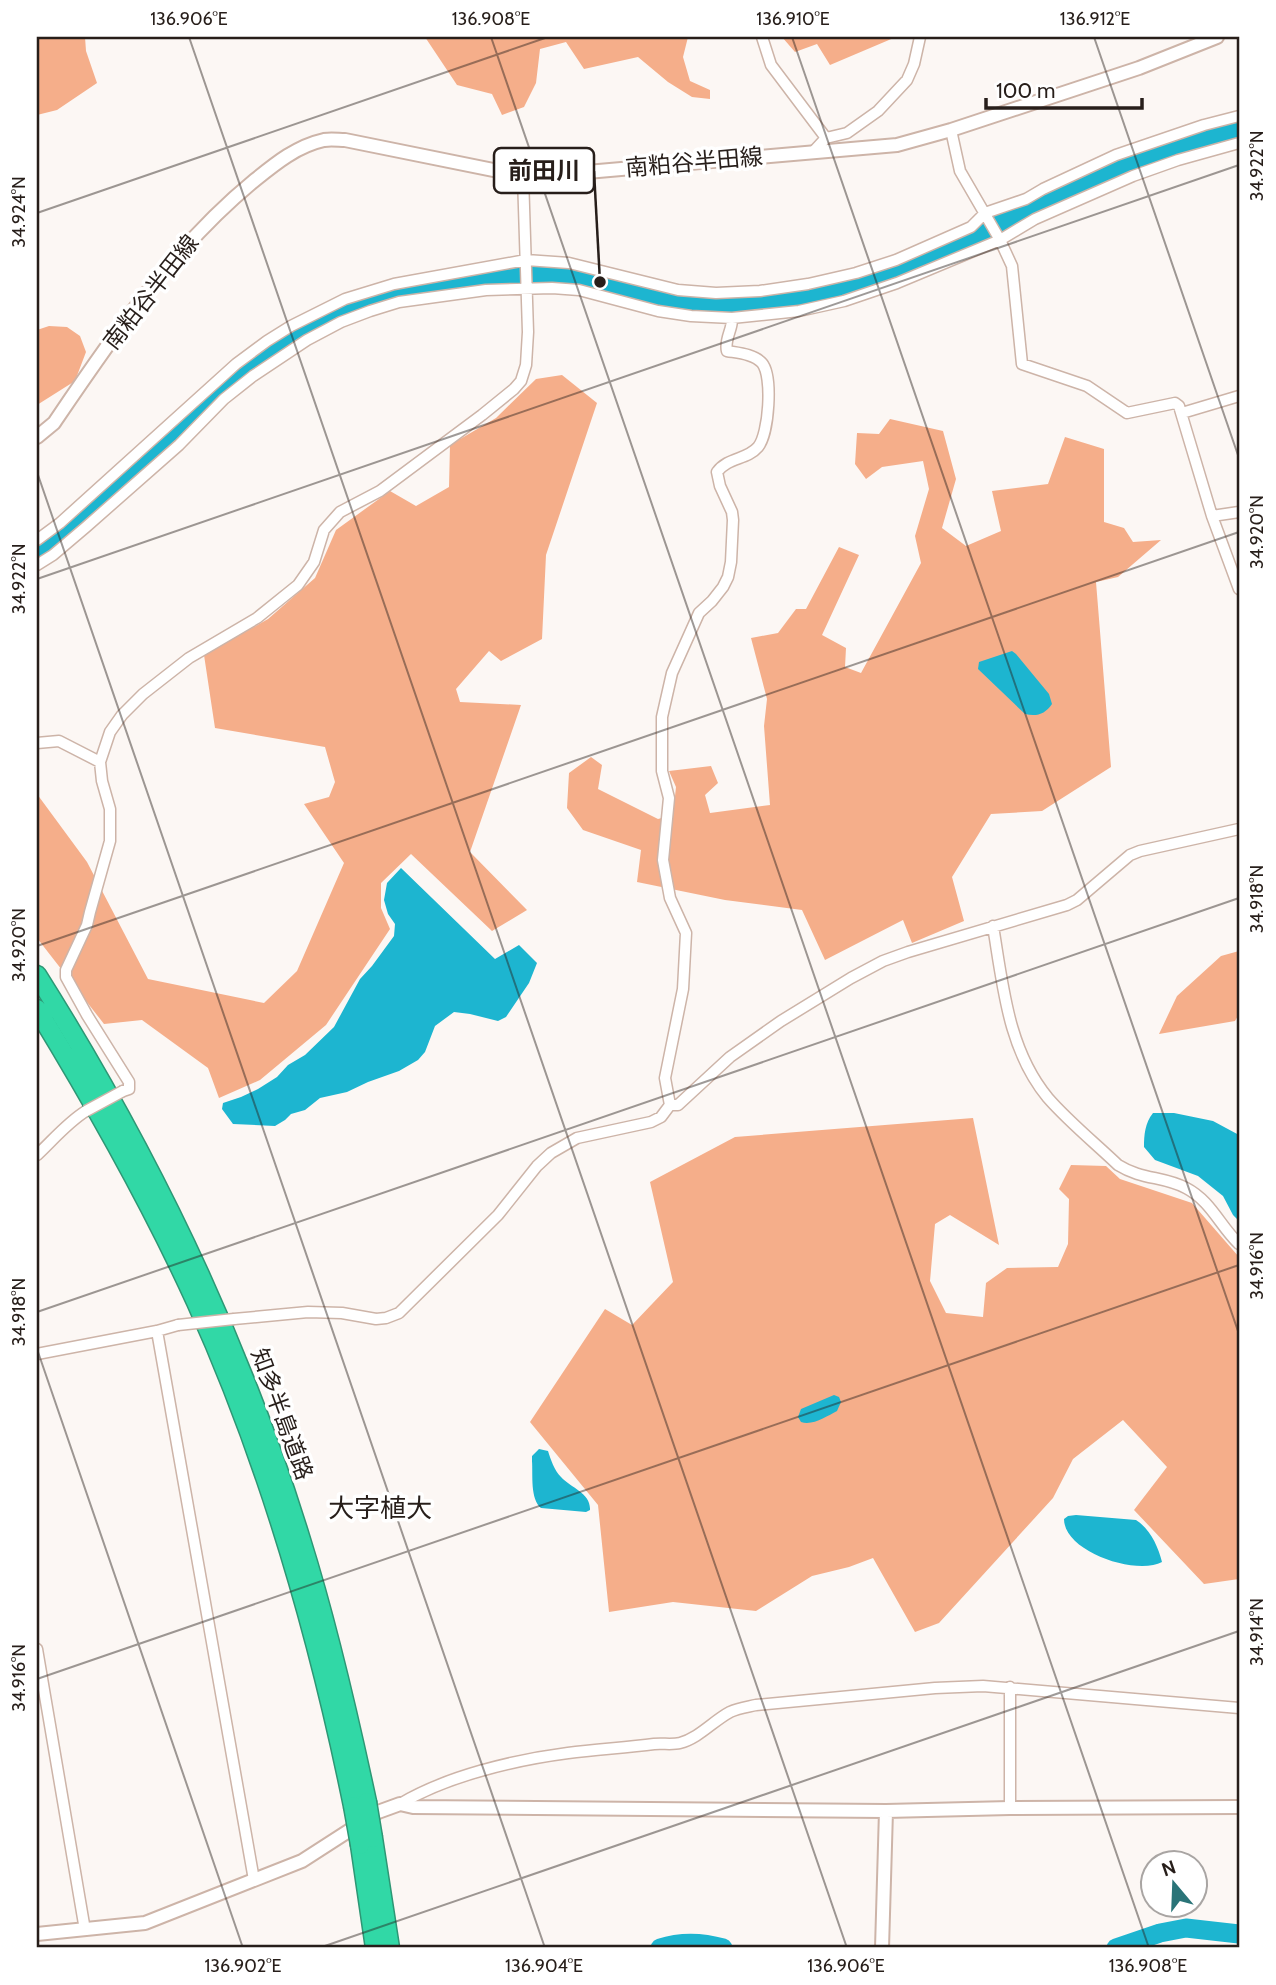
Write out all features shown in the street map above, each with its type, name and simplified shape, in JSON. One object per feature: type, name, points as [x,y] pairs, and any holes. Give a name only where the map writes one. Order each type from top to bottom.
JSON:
[{"type":"highway","name":"知多半島道路","points":[[37,975],[83,1049],[141,1154],[230,1345],[268,1443],[328,1630],[366,1841],[390,1948]]},
{"type":"highway","name":"知多半島道路","points":[[37,1009],[130,1172],[196,1302],[221,1363],[255,1449],[286,1542],[360,1804]]},
{"type":"highway","name":"知多半島道路","points":[[366,1841],[375,1948]]},
{"type":"street","points":[[762,37],[771,65],[826,138]]},
{"type":"street","points":[[814,151],[826,138],[847,133],[878,111],[907,80],[920,37]]},
{"type":"street","name":"南粕谷半田線","points":[[37,437],[54,423],[137,305],[195,234],[280,159],[326,139],[345,140],[523,176],[597,172],[897,145],[1139,68],[1217,37]]},
{"type":"street","points":[[37,540],[70,515],[236,364],[291,326],[318,311],[367,291],[428,276],[526,264],[569,264],[678,290],[716,293],[760,291],[808,284],[856,273],[895,260],[971,227],[985,212],[1026,199],[1116,155],[1239,116]]},
{"type":"street","points":[[951,130],[960,171],[985,212],[1012,267],[1022,364],[1087,386],[1127,413],[1175,403],[1179,406],[1212,516],[1239,589]]},
{"type":"street","points":[[37,565],[53,555],[179,445],[225,399],[253,376],[307,340],[370,311],[399,302],[527,287],[579,290],[677,314],[732,318],[799,310],[844,301],[897,283],[1000,240],[1035,219],[1133,176],[1239,143]]},
{"type":"street","points":[[37,1155],[75,1118],[129,1089],[129,1082],[66,977],[66,970],[88,925],[89,912],[110,841],[110,808],[100,762],[110,732],[143,694],[189,658],[257,618],[298,585],[313,562],[324,530],[340,512],[380,491],[521,381],[526,365],[528,332],[523,176]]},
{"type":"street","points":[[37,1354],[178,1325],[234,1319],[308,1312],[386,1318],[400,1312],[498,1215],[537,1166],[551,1153],[577,1138],[651,1122],[661,1117],[670,1105],[665,1078],[683,989],[686,933],[670,898],[663,860],[669,791],[662,771],[662,717],[672,673],[699,613],[723,587],[730,570],[733,520],[720,486],[718,472],[729,461],[758,448],[764,439],[768,413],[767,378],[762,363],[744,354],[727,351],[725,345],[732,318]]},
{"type":"street","points":[[1182,413],[1239,396]]},
{"type":"street","points":[[1212,516],[1239,512]]},
{"type":"street","points":[[37,743],[59,741],[100,762]]},
{"type":"street","points":[[670,1105],[678,1105],[730,1057],[753,1040],[825,992],[883,961],[1067,905],[1077,900],[1130,855],[1145,848],[1239,829]]},
{"type":"street","points":[[993,926],[1007,1011],[1014,1034],[1032,1074],[1048,1097],[1118,1165],[1130,1172],[1171,1182],[1197,1194],[1210,1206],[1239,1244]]},
{"type":"street","points":[[157,1331],[254,1880]]},
{"type":"street","points":[[37,1649],[85,1930]]},
{"type":"street","points":[[37,1934],[145,1923],[302,1861],[378,1812],[468,1775],[569,1753],[678,1744],[690,1740],[730,1712],[741,1708],[935,1688],[983,1686],[1239,1708]]},
{"type":"street","points":[[1010,1687],[1010,1808]]},
{"type":"street","points":[[400,1804],[413,1807],[886,1811],[1239,1807]]},
{"type":"street","points":[[882,1948],[886,1811]]},
{"type":"shaded area","points":[[37,37],[85,37],[86,51],[97,83],[57,110],[37,115]]},
{"type":"shaded area","points":[[425,37],[688,37],[683,57],[690,81],[710,90],[710,99],[692,97],[668,82],[638,57],[584,69],[566,42],[540,49],[536,83],[524,107],[502,115],[492,94],[457,85]]},
{"type":"shaded area","points":[[782,37],[896,37],[830,65],[817,44],[795,52]]},
{"type":"shaded area","points":[[49,326],[67,327],[80,336],[86,352],[75,381],[37,405],[37,330]]},
{"type":"shaded area","points":[[562,375],[597,403],[546,555],[542,639],[501,661],[489,651],[456,689],[460,702],[521,705],[470,852],[527,910],[492,931],[411,854],[381,883],[381,908],[390,929],[326,1025],[260,1080],[219,1098],[208,1068],[142,1020],[104,1024],[37,938],[37,794],[87,862],[148,979],[264,1003],[297,971],[344,863],[304,804],[329,797],[335,782],[325,747],[215,728],[204,655],[268,619],[315,578],[336,530],[390,491],[416,506],[449,487],[450,445],[496,418],[536,379]]},
{"type":"shaded area","points":[[890,419],[943,431],[956,479],[942,528],[966,546],[1001,531],[992,491],[1048,484],[1065,437],[1104,449],[1104,522],[1124,528],[1133,542],[1161,540],[1118,577],[1096,582],[1111,767],[1042,811],[991,814],[952,877],[964,921],[912,943],[903,920],[825,960],[802,910],[725,900],[637,882],[641,850],[583,830],[567,808],[569,773],[591,757],[602,765],[598,789],[658,819],[673,815],[676,787],[669,771],[711,766],[718,783],[705,795],[710,813],[770,805],[764,726],[767,699],[751,638],[778,633],[796,609],[806,609],[839,547],[859,555],[822,635],[846,648],[845,667],[861,673],[921,563],[915,536],[929,489],[923,461],[882,467],[866,479],[855,464],[857,433],[879,434]]},
{"type":"shaded area","points":[[1239,951],[1239,1014],[1235,1021],[1159,1034],[1177,996],[1221,956]]},
{"type":"shaded area","points":[[973,1118],[999,1245],[950,1215],[935,1224],[930,1281],[946,1313],[983,1317],[986,1283],[1007,1268],[1058,1267],[1068,1244],[1069,1199],[1059,1189],[1071,1165],[1106,1166],[1120,1179],[1192,1203],[1239,1257],[1239,1579],[1204,1584],[1134,1510],[1167,1467],[1123,1420],[1073,1459],[1053,1498],[939,1623],[915,1632],[873,1558],[812,1576],[756,1611],[673,1602],[609,1612],[598,1505],[530,1422],[605,1309],[632,1325],[673,1282],[650,1182],[735,1137]]},
{"type":"water","points":[[1012,651],[1049,694],[1052,704],[1044,712],[1037,715],[1025,714],[978,669],[979,662]]},
{"type":"water","points":[[401,868],[495,959],[519,945],[537,963],[529,983],[506,1017],[498,1021],[454,1012],[435,1026],[425,1052],[418,1060],[399,1071],[347,1092],[320,1098],[305,1110],[291,1114],[275,1126],[233,1124],[222,1109],[223,1103],[258,1089],[277,1077],[334,1027],[360,979],[394,936],[395,924],[388,914],[384,900],[387,883]]},
{"type":"water","points":[[1153,1113],[1174,1113],[1213,1121],[1239,1135],[1239,1221],[1223,1196],[1198,1176],[1155,1160],[1144,1147],[1148,1121]]},
{"type":"water","points":[[834,1395],[839,1397],[841,1402],[837,1411],[815,1422],[801,1422],[798,1417],[801,1409]]},
{"type":"water","points":[[539,1449],[548,1451],[559,1474],[584,1495],[590,1510],[586,1512],[541,1508],[537,1504],[533,1486],[532,1456]]},
{"type":"water","points":[[1076,1515],[1136,1520],[1153,1538],[1162,1562],[1151,1566],[1136,1566],[1088,1551],[1067,1531],[1064,1519]]},
{"type":"waterway","points":[[37,553],[99,502],[244,370],[282,343],[361,305],[446,283],[541,276],[580,279],[710,307],[748,306],[788,300],[858,284],[904,269],[948,251],[1021,211],[1100,175],[1156,153],[1239,130]]},
{"type":"waterway","points":[[1116,1948],[1160,1933],[1186,1928],[1239,1934]]},
{"type":"waterway","points":[[660,1948],[692,1943],[723,1948]]},
{"type":"place","name":"前田川","points":[[600,282]]},
{"type":"district","name":"大字植大","points":[[380,1508]]}]
